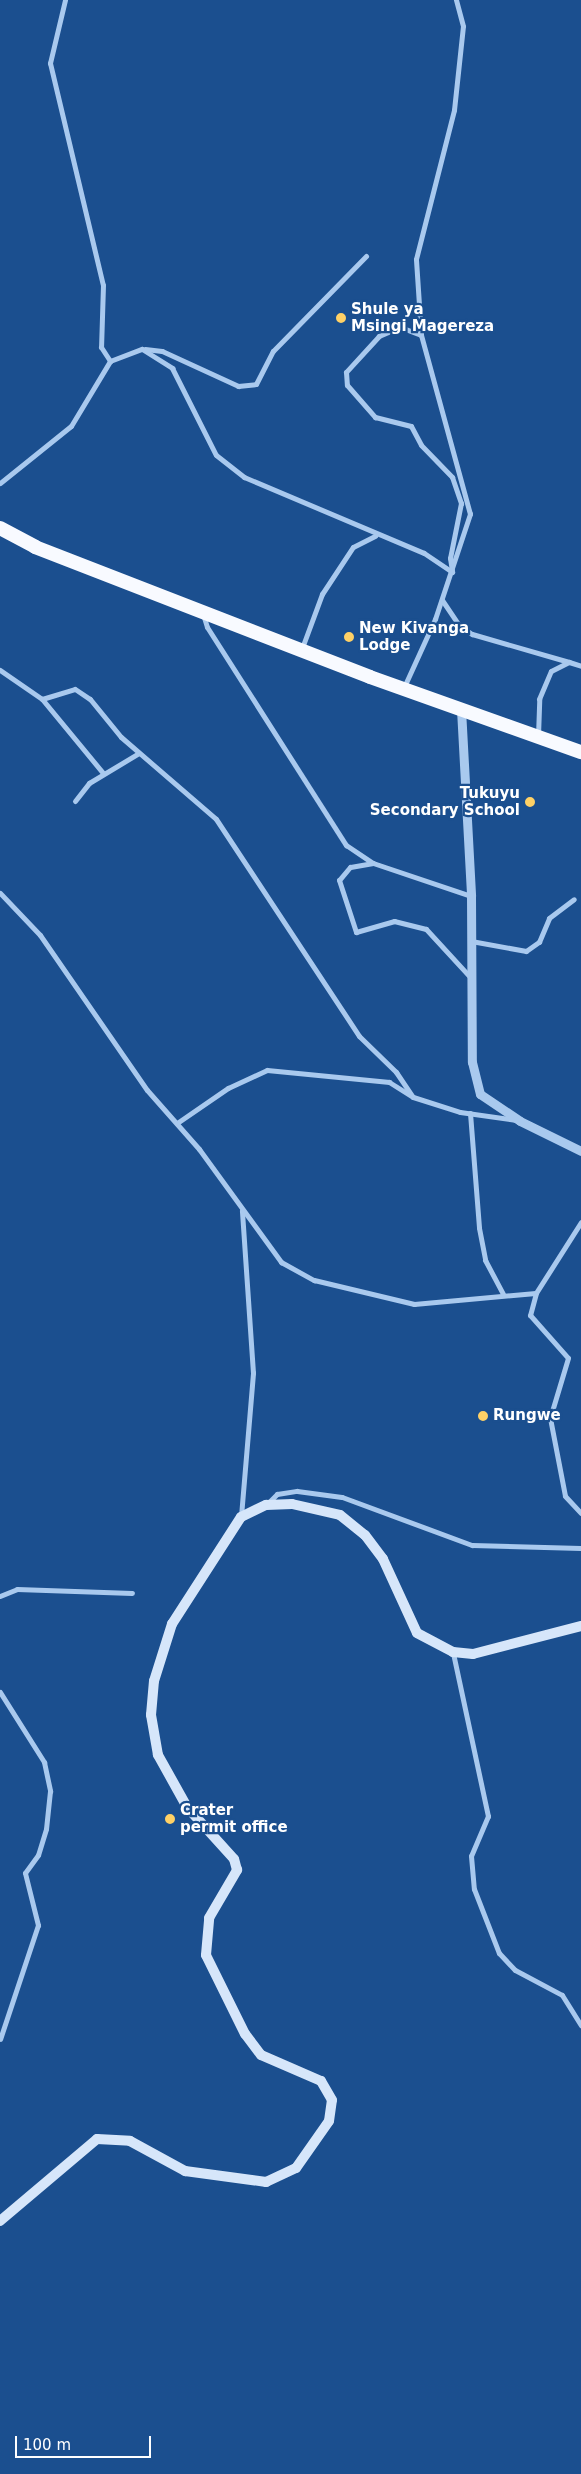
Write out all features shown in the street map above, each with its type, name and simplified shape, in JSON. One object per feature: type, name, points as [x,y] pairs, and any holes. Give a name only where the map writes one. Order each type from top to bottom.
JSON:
[{"type":"highway","points":[[0,528],[35,547],[403,690],[581,752]]},
{"type":"main road","points":[[0,2221],[96,2139],[130,2141],[185,2171],[266,2182],[296,2168],[329,2121],[332,2100],[321,2081],[261,2055],[245,2034],[206,1955],[209,1918],[237,1870],[234,1859],[187,1807],[158,1755],[150,1715],[154,1681],[172,1624],[241,1517],[266,1505],[315,1506],[340,1515],[365,1535],[383,1559],[417,1633],[453,1652],[473,1654],[581,1626]]},
{"type":"street","points":[[65,0],[50,63],[102,286],[101,347],[110,360]]},
{"type":"street","points":[[403,690],[442,600],[470,514],[421,335],[416,259],[454,110],[463,26],[456,0]]},
{"type":"street","points":[[0,483],[71,426],[110,360],[142,349],[162,351],[238,386],[256,384],[273,351],[366,256]]},
{"type":"street","points":[[421,335],[400,327],[379,336],[346,372],[347,385],[375,418],[411,426],[421,445],[452,477],[461,504],[450,558],[452,572]]},
{"type":"street","points":[[142,349],[172,368],[211,448],[244,477],[376,536],[424,552],[452,572]]},
{"type":"street","points":[[301,650],[322,594],[353,547],[376,536]]},
{"type":"street","points":[[442,600],[459,625],[472,634],[581,666]]},
{"type":"street","points":[[203,611],[207,627],[346,845],[373,863],[471,896]]},
{"type":"street","points":[[538,737],[539,700],[551,671],[569,662]]},
{"type":"street","points":[[0,670],[42,699],[103,773]]},
{"type":"street","points":[[42,699],[74,689],[90,699],[139,753],[221,825],[359,1036],[396,1072],[413,1097]]},
{"type":"street","points":[[461,709],[471,896],[472,1062],[480,1094],[520,1121],[581,1151]]},
{"type":"street","points":[[76,801],[103,773],[139,753]]},
{"type":"street","points":[[373,863],[350,868],[339,880],[356,932],[394,921],[426,930],[472,978]]},
{"type":"street","points":[[0,893],[40,935],[148,1090],[177,1123],[281,1262],[314,1280],[414,1304],[504,1294],[536,1293]]},
{"type":"street","points":[[471,941],[526,951],[539,942],[549,918],[574,899]]},
{"type":"street","points":[[177,1123],[228,1088],[267,1070],[388,1082],[413,1097],[470,1113],[520,1121]]},
{"type":"street","points":[[470,1113],[485,1260],[504,1294]]},
{"type":"street","points":[[241,1517],[253,1373],[242,1210]]},
{"type":"street","points":[[581,1222],[536,1293],[530,1315],[568,1358],[550,1418],[565,1496],[581,1513]]},
{"type":"street","points":[[266,1505],[277,1494],[297,1491],[342,1497],[472,1545],[552,1551],[581,1548]]},
{"type":"street","points":[[0,1596],[18,1589],[132,1593]]},
{"type":"street","points":[[453,1652],[488,1816],[471,1856],[474,1889],[499,1953],[515,1970],[562,1995],[581,2026]]},
{"type":"street","points":[[0,1692],[44,1762],[50,1791],[46,1829],[38,1855],[25,1873],[37,1908],[38,1925],[0,2038]]},
{"type":"place","name":"Shule ya Msingi Magereza","points":[[341,318]]},
{"type":"place","name":"New Kivanga Lodge","points":[[349,637]]},
{"type":"place","name":"Tukuyu Secondary School","points":[[530,802]]},
{"type":"place","name":"Rungwe","points":[[483,1416]]},
{"type":"place","name":"Crater permit office","points":[[170,1819]]}]
